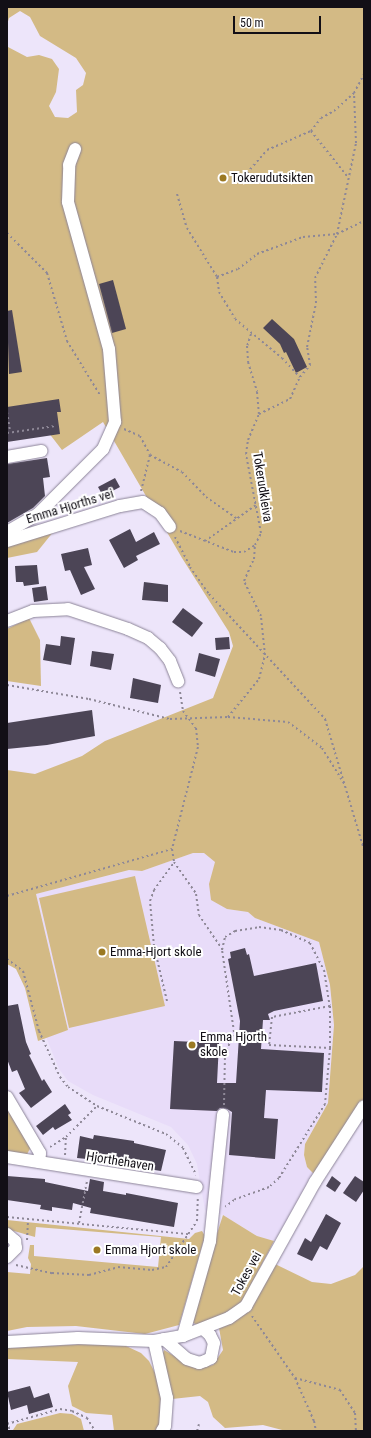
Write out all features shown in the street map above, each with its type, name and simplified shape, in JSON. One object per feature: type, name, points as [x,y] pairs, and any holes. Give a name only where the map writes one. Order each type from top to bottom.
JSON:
[{"type":"street","points":[[7,532],[38,514],[103,449],[115,422],[109,349],[68,202],[69,165],[75,149]]},
{"type":"street","points":[[7,457],[41,451]]},
{"type":"street","points":[[143,502],[160,513],[170,526]]},
{"type":"street","name":"Emma Hjorths vei","points":[[7,541],[120,506],[143,502]]},
{"type":"street","points":[[7,621],[33,611],[68,609],[128,629],[148,638],[160,648],[170,661],[178,680]]},
{"type":"street","points":[[7,1097],[40,1157]]},
{"type":"street","name":"Tokes vei","points":[[7,1342],[78,1338],[159,1340],[183,1336],[229,1318],[246,1306],[315,1182],[364,1106]]},
{"type":"street","points":[[183,1336],[210,1241],[223,1116]]},
{"type":"street","name":"Hjorthehaven","points":[[7,1157],[40,1157],[64,1167],[88,1172],[197,1187]]},
{"type":"street","points":[[7,1234],[15,1241],[16,1248],[10,1261]]},
{"type":"street","points":[[159,1340],[187,1359],[199,1363],[211,1358],[214,1343],[210,1335],[203,1329]]},
{"type":"street","points":[[159,1340],[167,1398],[165,1426],[162,1431]]},
{"type":"path","points":[[237,181],[247,173],[267,150],[311,131],[321,118],[334,111],[354,93],[364,74]]},
{"type":"path","points":[[251,334],[247,346],[248,362],[257,392],[259,414],[290,399],[300,377],[310,365],[307,347],[316,303],[315,278],[337,234],[347,176],[356,143],[354,93]]},
{"type":"path","points":[[311,131],[347,176]]},
{"type":"path","points":[[177,194],[187,228],[217,277],[219,292],[235,319],[251,334],[282,358],[300,377]]},
{"type":"path","points":[[217,277],[238,269],[257,254],[303,237],[337,234],[364,221]]},
{"type":"path","points":[[7,233],[47,273],[67,341],[104,401]]},
{"type":"path","points":[[7,412],[10,432]]},
{"type":"path","name":"Tokerudkleiva","points":[[259,414],[248,440],[246,454],[261,533],[255,545],[254,559],[244,581],[261,616],[265,655]]},
{"type":"path","points":[[115,422],[125,430],[140,436],[150,455],[182,472],[206,497],[236,518]]},
{"type":"path","points":[[7,433],[56,426]]},
{"type":"path","points":[[143,502],[141,492],[150,455]]},
{"type":"path","points":[[205,541],[256,505]]},
{"type":"path","points":[[170,526],[234,552],[244,552],[255,545]]},
{"type":"path","points":[[170,526],[190,567],[209,594],[324,719],[347,788],[364,850]]},
{"type":"path","points":[[228,717],[259,679],[265,655]]},
{"type":"path","points":[[178,680],[183,711],[196,728],[198,747],[172,849],[174,862],[196,894],[199,915],[222,950]]},
{"type":"path","points":[[7,686],[89,698],[170,719],[228,717],[288,722],[322,748],[347,788]]},
{"type":"path","points":[[7,896],[172,849]]},
{"type":"path","points":[[167,1002],[154,946],[150,901],[154,890],[174,862]]},
{"type":"path","points":[[212,1222],[234,1200],[270,1187],[282,1173],[325,1104],[330,1048],[330,1006],[324,970],[310,944],[281,930],[259,927],[230,934],[225,937],[222,950],[234,1032],[225,1055],[223,1116]]},
{"type":"path","points":[[7,960],[23,971],[33,1013],[60,1077],[77,1096],[96,1106],[166,1134],[183,1148],[195,1171],[197,1187],[197,1221],[166,1267],[152,1270],[118,1267],[89,1275],[39,1271],[10,1261]]},
{"type":"path","points":[[330,1006],[272,1017],[269,1044],[330,1048]]},
{"type":"path","points":[[40,1157],[66,1137],[96,1106]]},
{"type":"path","points":[[64,1167],[66,1137]]},
{"type":"path","points":[[79,1223],[88,1172]]},
{"type":"path","points":[[7,1217],[188,1234]]},
{"type":"path","points":[[27,1240],[28,1219]]},
{"type":"path","points":[[246,1306],[295,1378],[314,1421],[316,1431]]},
{"type":"path","points":[[295,1378],[340,1390],[355,1413],[356,1431]]},
{"type":"path","points":[[10,1431],[7,1423],[60,1409],[72,1411],[87,1418],[95,1431]]},
{"type":"path","points":[[197,1431],[199,1424]]},
{"type":"shaded area","points":[[7,7],[364,7],[364,1100],[314,1174],[307,1167],[304,1155],[305,1144],[328,1103],[334,1025],[330,985],[319,942],[255,918],[248,912],[227,909],[211,900],[209,884],[215,862],[204,853],[193,853],[142,871],[129,870],[36,894],[68,1030],[38,1041],[25,988],[16,969],[7,964],[7,770],[35,774],[82,756],[105,741],[213,698],[233,646],[229,632],[182,558],[103,422],[62,450],[38,419],[7,426],[7,43],[8,47],[27,57],[39,55],[52,59],[59,69],[56,92],[49,106],[55,117],[68,118],[77,112],[76,90],[83,85],[86,73],[76,58],[40,36],[30,17],[20,11],[9,18],[7,25]]},
{"type":"shaded area","points":[[54,531],[37,552],[7,558],[7,542]]},
{"type":"shaded area","points":[[29,618],[40,640],[41,686],[7,681],[7,629]]},
{"type":"shaded area","name":"Emma Hjorth skole","points":[[193,853],[204,853],[215,862],[214,870],[227,909],[248,912],[255,918],[319,942],[330,985],[334,1025],[328,1103],[305,1144],[304,1155],[307,1167],[314,1174],[274,1241],[257,1236],[223,1215],[205,1210],[197,1164],[188,1145],[171,1127],[93,1095],[68,1081],[59,1069],[46,1037],[68,1030],[36,894],[130,870],[142,871]]},
{"type":"shaded area","name":"Emma-Hjort skole","points":[[135,876],[165,1006],[69,1028],[39,898]]},
{"type":"shaded area","points":[[7,1105],[31,1147],[26,1156],[7,1154]]},
{"type":"shaded area","points":[[223,1215],[257,1236],[274,1241],[241,1304],[227,1314],[197,1325],[192,1322],[192,1311]]},
{"type":"shaded area","points":[[7,1220],[189,1239],[195,1233],[202,1231],[205,1236],[179,1325],[145,1334],[76,1326],[27,1327],[7,1331],[7,1272],[30,1274],[31,1264],[28,1258],[30,1245],[34,1245],[34,1256],[158,1267],[161,1237],[36,1227],[35,1237],[7,1229]]},
{"type":"shaded area","points":[[273,1263],[312,1282],[331,1284],[355,1275],[364,1266],[364,1431],[286,1431],[263,1425],[225,1428],[213,1417],[208,1402],[200,1396],[172,1399],[163,1353],[164,1350],[195,1368],[213,1365],[223,1350],[219,1328],[244,1315],[255,1302]]},
{"type":"shaded area","points":[[86,1344],[126,1346],[141,1353],[149,1361],[157,1377],[161,1396],[160,1424],[157,1431],[114,1431],[112,1415],[86,1413],[72,1406],[68,1386],[78,1362],[7,1359],[7,1348]]},
{"type":"shaded area","points":[[60,1413],[72,1414],[81,1419],[84,1431],[13,1430],[17,1424]]},
{"type":"building","points":[[113,280],[126,329],[112,333],[99,284]]},
{"type":"building","points":[[12,310],[22,372],[9,374],[7,311]]},
{"type":"building","points":[[272,319],[294,339],[307,367],[296,373],[286,352],[284,353],[280,344],[263,328]]},
{"type":"building","points":[[59,399],[61,412],[57,412],[60,434],[7,442],[7,407]]},
{"type":"building","points":[[47,458],[50,477],[43,478],[45,496],[33,508],[7,523],[7,464]]},
{"type":"building","points":[[115,478],[120,487],[103,496],[98,487]]},
{"type":"building","points":[[130,529],[136,542],[154,532],[160,544],[136,556],[138,560],[124,568],[109,540]]},
{"type":"building","points":[[88,548],[92,565],[84,567],[95,589],[81,595],[70,570],[65,571],[61,554]]},
{"type":"building","points":[[37,565],[39,584],[24,586],[23,582],[16,582],[15,566]]},
{"type":"building","points":[[144,582],[168,585],[168,602],[142,600]]},
{"type":"building","points":[[46,586],[48,600],[34,602],[32,588]]},
{"type":"building","points":[[183,608],[203,623],[192,637],[172,622]]},
{"type":"building","points":[[61,636],[75,638],[71,665],[43,660],[46,644],[60,646]]},
{"type":"building","points":[[229,637],[230,649],[216,650],[215,638]]},
{"type":"building","points":[[92,651],[114,654],[111,670],[90,666]]},
{"type":"building","points":[[199,653],[220,659],[215,677],[195,671]]},
{"type":"building","points":[[133,678],[161,685],[158,703],[130,698]]},
{"type":"building","points":[[92,710],[95,736],[47,745],[7,749],[7,723]]},
{"type":"building","points":[[245,948],[247,955],[249,954],[254,976],[316,963],[323,1001],[274,1011],[268,1014],[270,1020],[263,1020],[261,1049],[324,1053],[322,1092],[266,1090],[264,1118],[278,1119],[275,1159],[229,1155],[232,1112],[227,1109],[220,1108],[217,1111],[170,1109],[174,1041],[219,1043],[217,1083],[236,1083],[240,1021],[228,959],[231,958],[230,952]]},
{"type":"building","points":[[18,1004],[26,1042],[31,1054],[29,1055],[42,1081],[44,1079],[52,1092],[31,1108],[19,1093],[25,1089],[17,1070],[12,1072],[7,1059],[7,1006]]},
{"type":"building","points":[[65,1104],[71,1113],[68,1115],[72,1120],[55,1130],[53,1127],[43,1135],[36,1126]]},
{"type":"building","points":[[94,1135],[134,1141],[134,1143],[166,1150],[161,1171],[116,1164],[116,1162],[77,1158],[80,1136],[93,1139]]},
{"type":"building","points":[[7,1176],[45,1179],[45,1182],[88,1191],[90,1179],[104,1182],[103,1191],[126,1195],[126,1193],[178,1203],[174,1227],[90,1213],[91,1208],[73,1203],[72,1210],[52,1207],[52,1211],[40,1209],[41,1205],[7,1200]]},
{"type":"building","points":[[332,1176],[341,1183],[335,1192],[326,1186]]},
{"type":"building","points":[[355,1176],[364,1182],[364,1190],[356,1202],[343,1193]]},
{"type":"building","points":[[326,1214],[341,1223],[327,1250],[320,1246],[312,1261],[297,1254],[305,1238],[311,1242]]},
{"type":"building","points":[[30,1386],[34,1398],[49,1393],[53,1407],[29,1414],[27,1405],[11,1410],[7,1392]]},
{"type":"place","name":"Tokerudutsikten","points":[[223,178]]},
{"type":"place","name":"Emma-Hjort skole","points":[[102,952]]},
{"type":"place","name":"Emma Hjorth skole","points":[[192,1045]]},
{"type":"place","name":"Emma Hjort skole","points":[[97,1250]]}]
